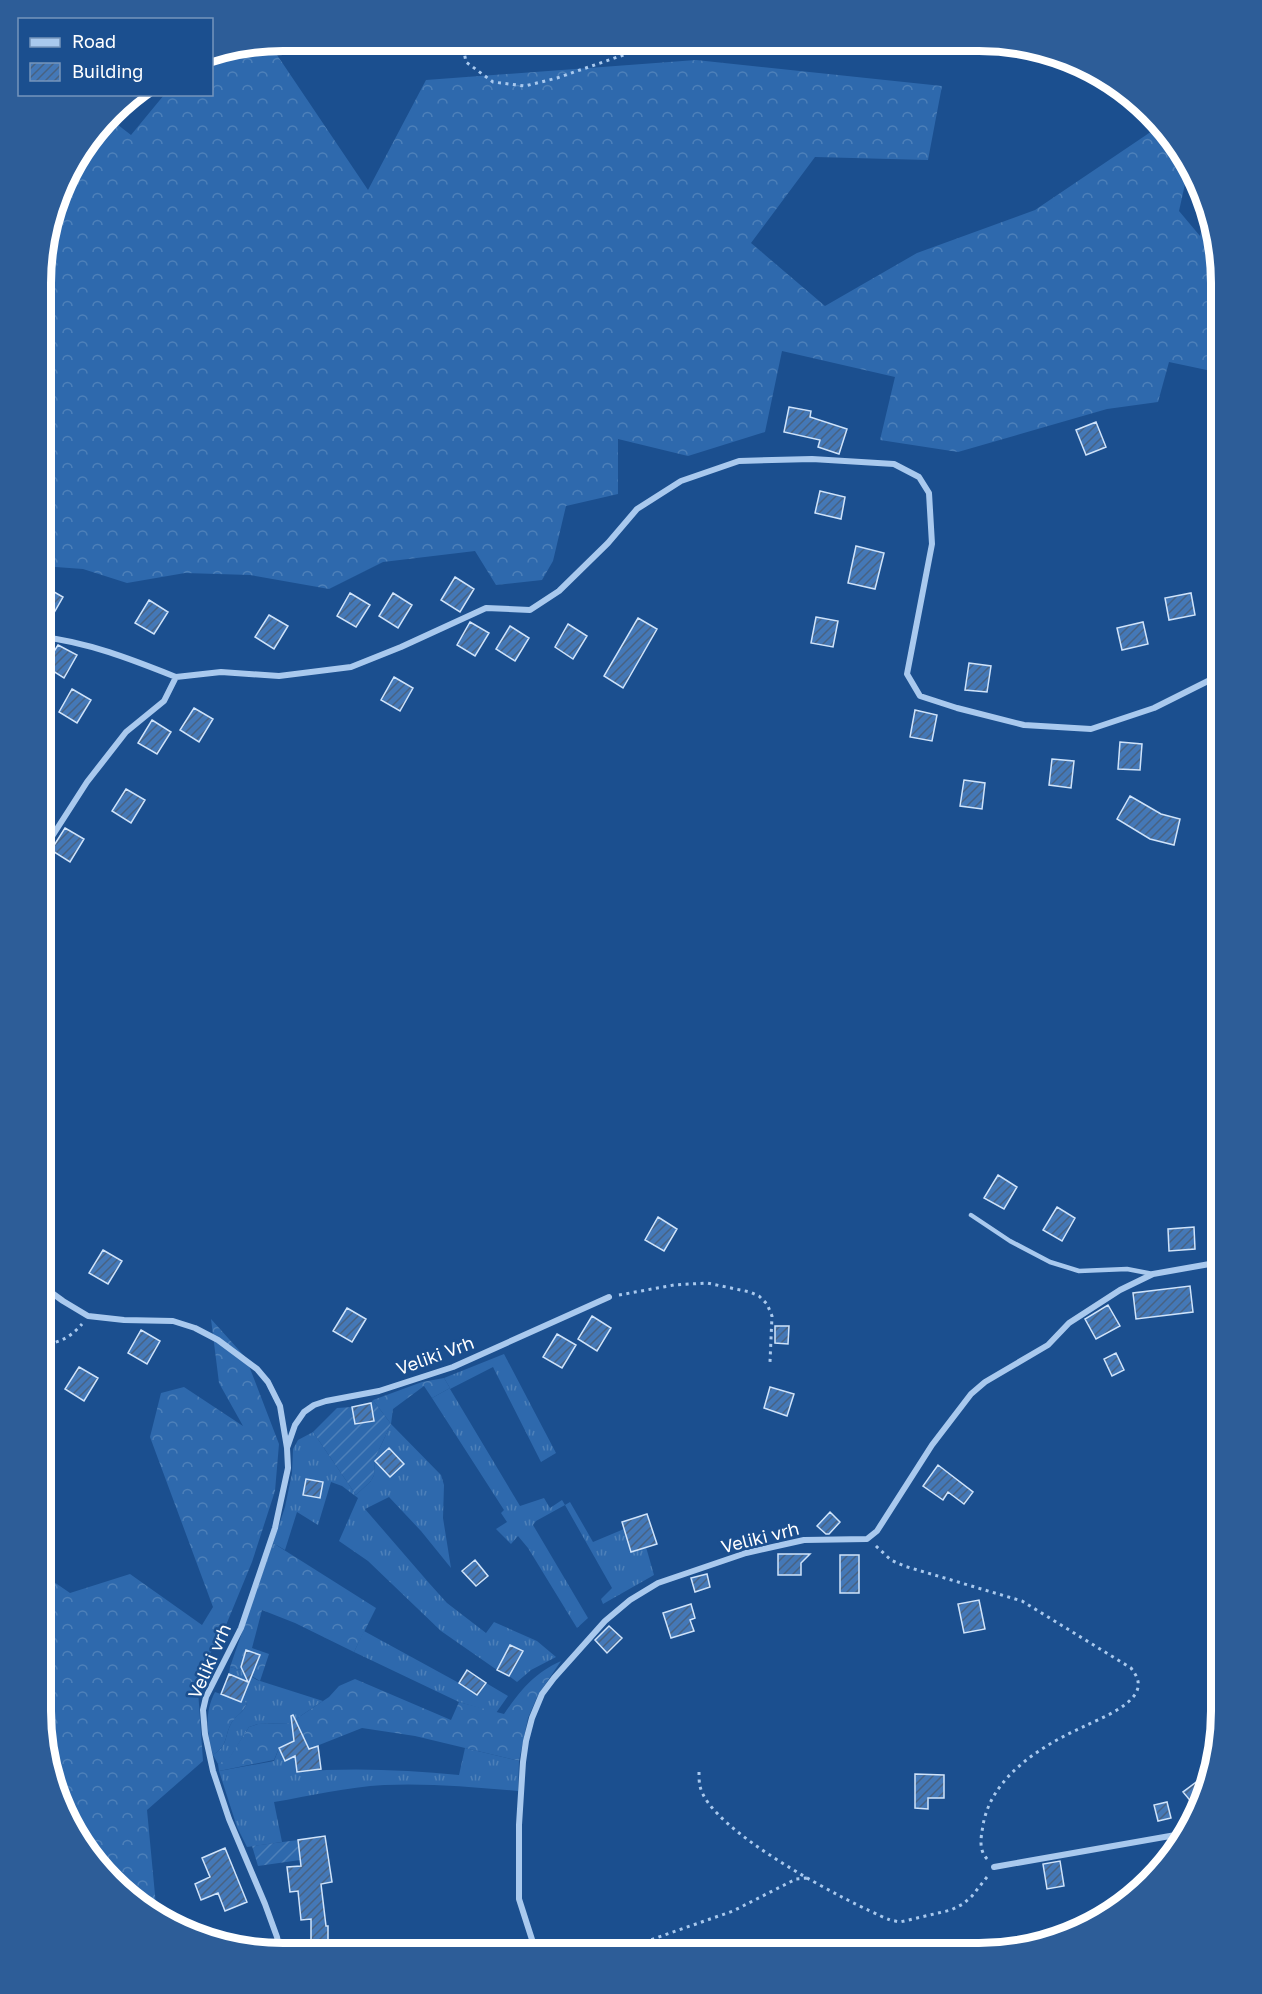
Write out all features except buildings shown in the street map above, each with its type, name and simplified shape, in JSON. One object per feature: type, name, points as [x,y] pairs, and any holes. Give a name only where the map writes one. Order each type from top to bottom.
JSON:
[{"type":"street","points":[[51,637],[124,656],[176,677],[221,672],[279,676],[351,667],[486,608],[530,610],[559,591],[608,543],[637,509],[681,481],[739,461],[812,459],[894,464],[919,477],[929,493],[932,544],[907,674],[920,696],[1024,725],[1091,729],[1154,708],[1211,680]]},
{"type":"street","points":[[51,838],[87,782],[126,732],[164,701],[176,677]]},
{"type":"street","points":[[869,1538],[877,1531],[932,1445],[971,1394],[985,1382],[1047,1345],[1069,1323],[1120,1290],[1153,1274],[1211,1264]]},
{"type":"street","points":[[51,1292],[88,1316],[124,1320],[173,1321],[195,1328],[218,1340],[257,1369],[268,1382],[280,1406],[287,1448]]},
{"type":"street","name":"Veliki Vrh","points":[[287,1448],[295,1425],[304,1412],[314,1405],[379,1391],[453,1367],[609,1297]]},
{"type":"street","name":"Veliki vrh","points":[[278,1943],[214,1776],[205,1734],[203,1710],[206,1697],[241,1628],[274,1528],[288,1468],[287,1448]]},
{"type":"street","name":"Veliki vrh","points":[[533,1943],[519,1899],[518,1849],[521,1783],[526,1741],[532,1718],[543,1694],[554,1678],[605,1621],[630,1600],[658,1583],[746,1554],[804,1540],[869,1538]]},
{"type":"street","points":[[994,1867],[1175,1835]]},
{"type":"lane","points":[[971,1215],[1010,1241],[1050,1262],[1079,1271],[1127,1269],[1153,1274]]},
{"type":"path","points":[[464,51],[466,62],[493,82],[525,86],[557,78],[632,52],[642,51]]},
{"type":"path","points":[[609,1297],[674,1285],[707,1283],[750,1292],[759,1296],[767,1304],[772,1316],[770,1362]]},
{"type":"path","points":[[51,1344],[69,1337],[88,1316]]},
{"type":"path","points":[[699,1772],[700,1788],[709,1803],[729,1825],[762,1851],[879,1915],[900,1922],[951,1910],[972,1896],[994,1867],[984,1856],[980,1844],[984,1817],[998,1787],[1038,1751],[1062,1736],[1101,1719],[1123,1706],[1136,1694],[1137,1676],[1131,1668],[1022,1601],[904,1566],[891,1560],[869,1538]]},
{"type":"path","points":[[644,1943],[733,1911],[796,1879],[809,1878]]},
{"type":"green space","points":[[268,51],[282,51],[275,52],[368,190],[426,80],[696,60],[942,86],[928,160],[815,157],[751,243],[825,306],[917,253],[1035,210],[1153,130],[1172,154],[1186,179],[1179,211],[1200,236],[1203,223],[1207,238],[1211,268],[1211,371],[1169,362],[1158,402],[1107,409],[958,452],[880,440],[895,377],[782,351],[765,432],[688,456],[618,439],[618,494],[566,506],[553,561],[542,580],[496,585],[475,551],[383,562],[329,589],[250,575],[185,573],[127,583],[83,569],[51,567],[51,268],[55,238],[63,208],[90,154],[115,123],[131,135],[163,96],[213,96],[213,62]]},
{"type":"green space","points":[[211,1319],[246,1358],[279,1444],[275,1491],[252,1562],[224,1630],[197,1676],[203,1761],[147,1810],[156,1905],[119,1875],[99,1852],[82,1827],[63,1786],[55,1756],[51,1726],[51,1580],[70,1593],[130,1574],[202,1625],[213,1607],[150,1437],[161,1393],[184,1387],[243,1426],[219,1383]]},
{"type":"green space","points":[[504,1354],[556,1453],[541,1462],[493,1367],[450,1389],[520,1506],[544,1498],[550,1508],[562,1500],[565,1505],[536,1521],[533,1525],[588,1618],[577,1628],[528,1548],[518,1536],[511,1544],[496,1529],[507,1522],[501,1513],[504,1510],[432,1398],[450,1388],[444,1378]]},
{"type":"green space","points":[[444,1378],[450,1388],[432,1398],[424,1386],[393,1409],[391,1424],[373,1400],[422,1382]]},
{"type":"green space","points":[[373,1400],[391,1424],[375,1458],[374,1475],[356,1495],[313,1432],[337,1408],[352,1407],[355,1424],[373,1421],[371,1403]]},
{"type":"green space","points":[[391,1424],[441,1475],[444,1485],[443,1518],[451,1568],[389,1497],[365,1509],[447,1603],[486,1633],[494,1622],[537,1641],[556,1657],[531,1670],[517,1682],[509,1676],[522,1652],[497,1670],[441,1631],[368,1561],[339,1541],[358,1498],[342,1486],[331,1482],[318,1525],[297,1512],[285,1550],[273,1543],[285,1507],[292,1473],[293,1449],[298,1440],[313,1432],[356,1495],[374,1475],[375,1458]]},
{"type":"green space","points":[[570,1502],[593,1542],[624,1529],[646,1547],[654,1575],[603,1604],[601,1599],[612,1588],[565,1505]]},
{"type":"green space","points":[[273,1543],[376,1608],[354,1652],[295,1623],[262,1610],[252,1648],[269,1654],[260,1681],[241,1670],[230,1667]]},
{"type":"green space","points":[[364,1631],[477,1695],[486,1683],[508,1696],[496,1713],[459,1702],[354,1652]]},
{"type":"green space","points":[[561,1661],[538,1695],[528,1718],[519,1761],[415,1736],[362,1728],[309,1749],[303,1737],[279,1748],[274,1760],[219,1771],[218,1764],[229,1758],[249,1727],[258,1724],[290,1723],[329,1697],[339,1686],[355,1679],[451,1720],[459,1702],[504,1714],[528,1683]]},
{"type":"green space","points":[[230,1667],[241,1670],[257,1680],[323,1701],[290,1723],[258,1724],[249,1727],[229,1759],[218,1764],[213,1755],[224,1744],[232,1722],[247,1703],[241,1702],[248,1682],[229,1674]]},
{"type":"green space","points":[[215,1692],[247,1703],[232,1722],[224,1744],[213,1755],[209,1739],[208,1716]]},
{"type":"green space","points":[[279,1748],[285,1761],[295,1756],[297,1772],[378,1770],[459,1775],[465,1748],[519,1761],[518,1791],[434,1785],[384,1785],[274,1802],[282,1842],[247,1847],[237,1827],[219,1771],[274,1761]]},
{"type":"green space","points":[[298,1840],[300,1860],[258,1866],[252,1846]]}]
